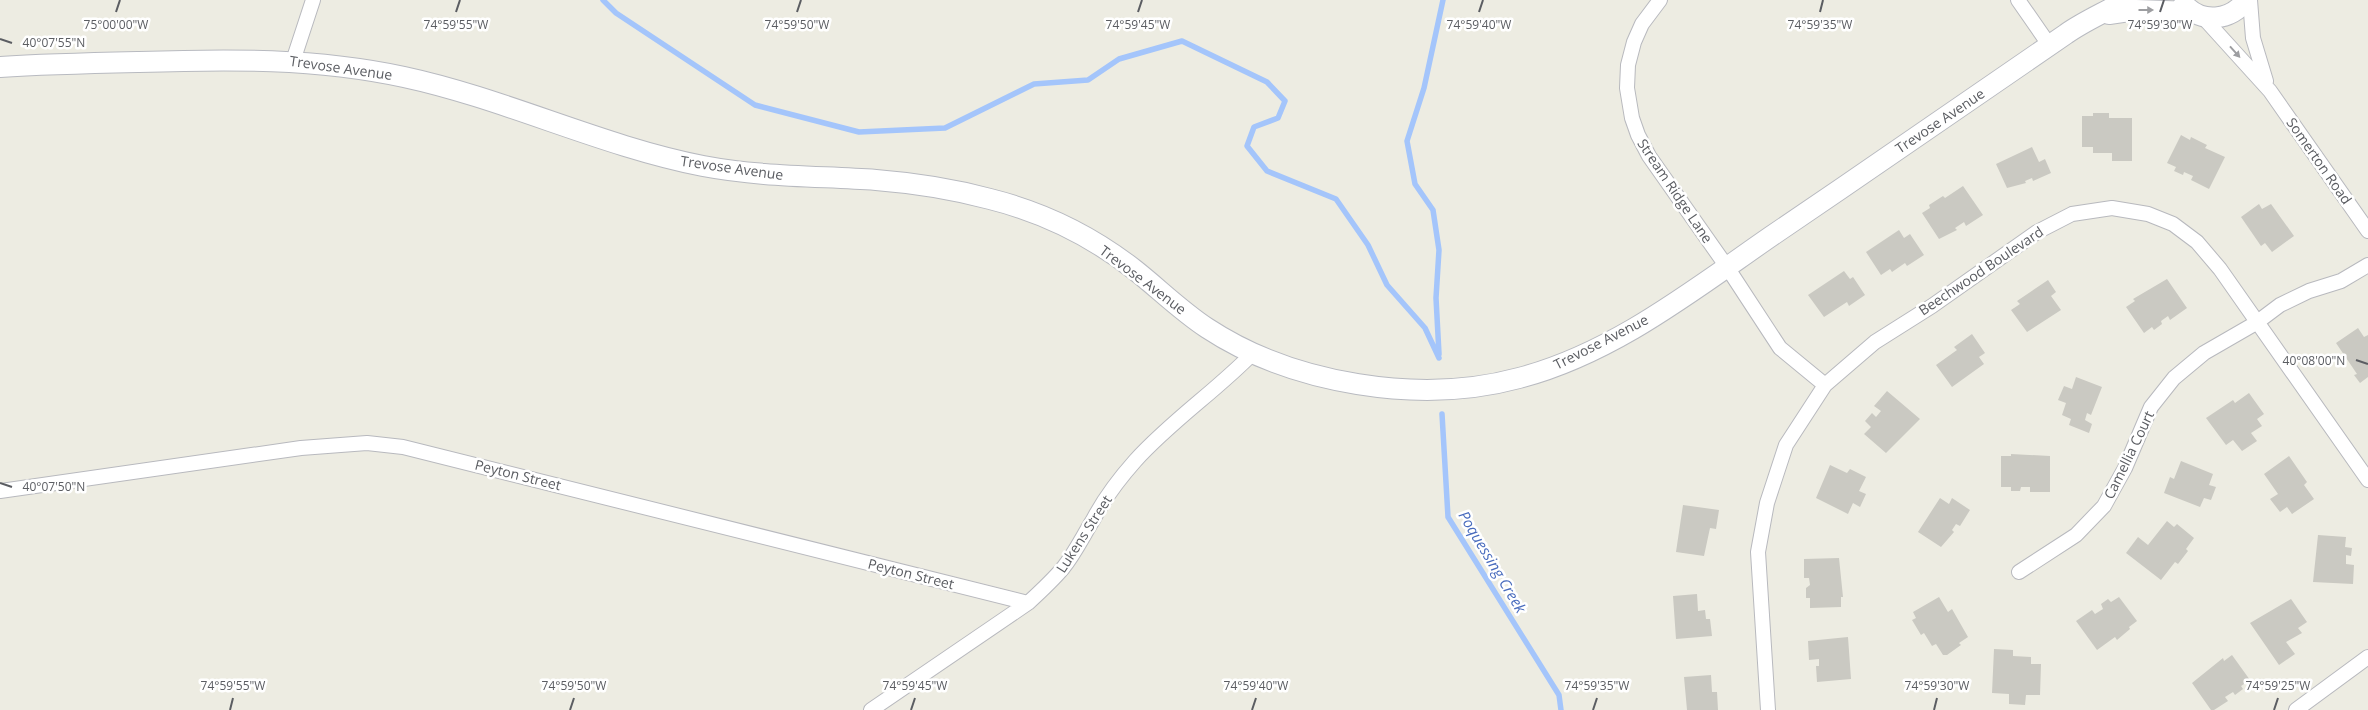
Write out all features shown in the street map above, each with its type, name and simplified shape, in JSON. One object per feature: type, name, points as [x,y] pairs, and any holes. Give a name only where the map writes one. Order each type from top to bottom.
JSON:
[{"type":"street","points":[[292,61],[314,0]]},
{"type":"street","name":"Stream Ridge Lane","points":[[1660,0],[1642,24],[1634,42],[1628,65],[1627,88],[1632,118],[1638,135],[1649,156],[1727,267],[1780,348],[1824,385]]},
{"type":"street","points":[[2018,0],[2050,46]]},
{"type":"street","name":"Trevose Avenue","points":[[0,67],[240,59],[292,61],[350,67],[404,77],[458,91],[612,142],[706,166],[753,174],[916,184],[996,200],[1053,221],[1097,245],[1130,267],[1207,327],[1253,353],[1293,368],[1363,384],[1418,390],[1458,388],[1522,378],[1580,356],[1655,315],[2050,46],[2066,33],[2126,0]]},
{"type":"street","name":"Trevose Avenue","points":[[2100,16],[2136,10],[2192,9],[2211,18],[2230,14],[2246,0]]},
{"type":"street","name":"Somerton Road","points":[[2250,0],[2256,54],[2270,91]]},
{"type":"street","name":"Somerton Road","points":[[2192,9],[2270,91],[2368,231]]},
{"type":"street","name":"Beechwood Boulevard","points":[[1768,710],[1758,552],[1767,503],[1786,445],[1824,385],[1875,342],[1932,306],[2036,232],[2072,214],[2112,208],[2148,214],[2173,224],[2197,242],[2220,270],[2368,480]]},
{"type":"street","name":"Camellia Court","points":[[2019,572],[2076,536],[2104,506],[2125,468],[2151,407],[2174,378],[2204,353],[2256,323],[2294,297],[2341,281],[2368,265]]},
{"type":"street","name":"Lukens Street","points":[[871,710],[1028,603],[1063,568],[1080,544],[1105,499],[1134,462],[1150,445],[1229,377],[1253,353]]},
{"type":"street","name":"Peyton Street","points":[[0,491],[301,448],[367,444],[403,447],[1028,603]]},
{"type":"street","points":[[2296,710],[2368,657]]},
{"type":"building","points":[[2093,113],[2109,113],[2109,118],[2132,118],[2132,161],[2112,161],[2112,153],[2093,153],[2093,147],[2082,147],[2082,116],[2093,116]]},
{"type":"building","points":[[2181,135],[2190,140],[2191,137],[2207,145],[2205,148],[2225,157],[2209,189],[2191,180],[2193,176],[2184,172],[2183,175],[2174,171],[2176,167],[2167,163]]},
{"type":"building","points":[[2032,147],[2039,162],[2045,159],[2051,173],[2033,181],[2032,178],[2025,181],[2026,183],[2007,188],[1996,164]]},
{"type":"building","points":[[1963,186],[1983,215],[1966,226],[1964,222],[1955,228],[1957,230],[1939,239],[1922,213],[1930,208],[1929,205],[1943,196],[1945,198]]},
{"type":"building","points":[[2259,204],[2262,209],[2271,204],[2294,236],[2272,252],[2265,243],[2261,246],[2241,217]]},
{"type":"building","points":[[1899,230],[1904,238],[1910,234],[1924,255],[1907,266],[1905,263],[1892,272],[1890,269],[1881,275],[1866,252]]},
{"type":"building","points":[[1844,271],[1850,279],[1853,277],[1865,295],[1849,306],[1847,302],[1824,317],[1808,295]]},
{"type":"building","points":[[2167,279],[2187,308],[2170,320],[2168,316],[2154,330],[2152,327],[2144,333],[2126,307],[2135,301],[2133,299]]},
{"type":"building","points":[[2048,280],[2056,292],[2051,296],[2061,310],[2027,332],[2011,310],[2020,304],[2017,301]]},
{"type":"building","points":[[2358,328],[2364,337],[2368,335],[2368,377],[2360,383],[2354,375],[2357,374],[2336,343]]},
{"type":"building","points":[[1972,334],[1985,353],[1979,357],[1984,364],[1952,387],[1936,365],[1957,350],[1954,347]]},
{"type":"building","points":[[2076,377],[2102,387],[2091,415],[2087,413],[2085,420],[2092,424],[2089,433],[2069,425],[2071,419],[2062,415],[2066,403],[2058,400],[2064,386],[2072,389]]},
{"type":"building","points":[[1887,391],[1920,419],[1886,453],[1864,434],[1871,427],[1865,421],[1872,413],[1876,417],[1881,411],[1874,406]]},
{"type":"building","points":[[2249,393],[2264,414],[2257,419],[2262,426],[2251,433],[2257,441],[2242,451],[2233,440],[2226,445],[2206,418],[2233,400],[2235,403]]},
{"type":"building","points":[[2011,454],[2050,456],[2050,492],[2030,492],[2030,487],[2021,487],[2020,491],[2011,491],[2011,487],[2001,487],[2001,456],[2011,456]]},
{"type":"building","points":[[2289,456],[2307,482],[2304,485],[2314,499],[2292,514],[2287,507],[2280,512],[2270,499],[2278,494],[2264,474]]},
{"type":"building","points":[[2181,461],[2213,474],[2209,485],[2216,487],[2211,500],[2204,498],[2200,507],[2164,493],[2170,477],[2174,479]]},
{"type":"building","points":[[1830,465],[1847,473],[1850,469],[1866,477],[1859,491],[1866,494],[1860,507],[1853,503],[1848,514],[1816,498]]},
{"type":"building","points":[[1940,498],[1949,504],[1952,498],[1970,510],[1960,526],[1956,524],[1952,530],[1954,532],[1941,547],[1918,532]]},
{"type":"building","points":[[1683,505],[1719,510],[1716,529],[1710,528],[1704,556],[1676,552]]},
{"type":"building","points":[[2167,521],[2174,527],[2177,524],[2194,538],[2186,549],[2188,551],[2178,564],[2175,562],[2161,580],[2126,553],[2138,537],[2148,545]]},
{"type":"building","points":[[2318,535],[2346,537],[2345,547],[2352,548],[2351,556],[2346,555],[2346,564],[2354,565],[2353,584],[2313,582]]},
{"type":"building","points":[[1839,558],[1843,597],[1841,597],[1841,607],[1810,608],[1810,598],[1806,598],[1806,588],[1810,585],[1809,578],[1804,578],[1804,559]]},
{"type":"building","points":[[1697,594],[1698,611],[1705,610],[1706,619],[1710,619],[1712,636],[1676,639],[1673,596]]},
{"type":"building","points":[[1939,597],[1948,612],[1952,609],[1968,637],[1959,643],[1961,645],[1947,655],[1943,655],[1936,644],[1932,646],[1924,633],[1921,635],[1912,620],[1916,618],[1913,612]]},
{"type":"building","points":[[2119,597],[2137,621],[2117,640],[2115,637],[2097,650],[2076,621],[2092,610],[2095,614],[2103,609],[2101,604],[2108,599],[2111,602]]},
{"type":"building","points":[[2291,599],[2307,622],[2298,628],[2302,633],[2286,642],[2295,654],[2279,665],[2250,623]]},
{"type":"building","points":[[1848,637],[1851,679],[1817,682],[1816,666],[1819,666],[1819,659],[1809,660],[1808,641]]},
{"type":"building","points":[[1994,649],[2013,650],[2013,656],[2031,657],[2031,664],[2041,664],[2040,695],[2026,695],[2025,705],[2009,704],[2009,694],[1992,693]]},
{"type":"building","points":[[2232,655],[2250,680],[2241,686],[2243,689],[2235,695],[2233,692],[2225,697],[2228,701],[2211,710],[2192,683],[2223,658],[2224,661]]},
{"type":"building","points":[[1711,675],[1712,692],[1717,692],[1718,710],[1687,710],[1684,677]]},
{"type":"waterway","points":[[603,0],[616,13],[755,105],[859,132],[945,128],[1034,84],[1088,80],[1119,59],[1182,41],[1267,82],[1285,101],[1278,118],[1254,127],[1247,146],[1267,171],[1336,199],[1368,245],[1387,285],[1425,328],[1439,358]]},
{"type":"waterway","name":"Poquessing Creek","points":[[1439,354],[1436,298],[1439,250],[1433,210],[1415,184],[1407,141],[1424,88],[1443,0]]},
{"type":"waterway","name":"Poquessing Creek","points":[[1442,414],[1448,517],[1559,695],[1561,710]]}]
